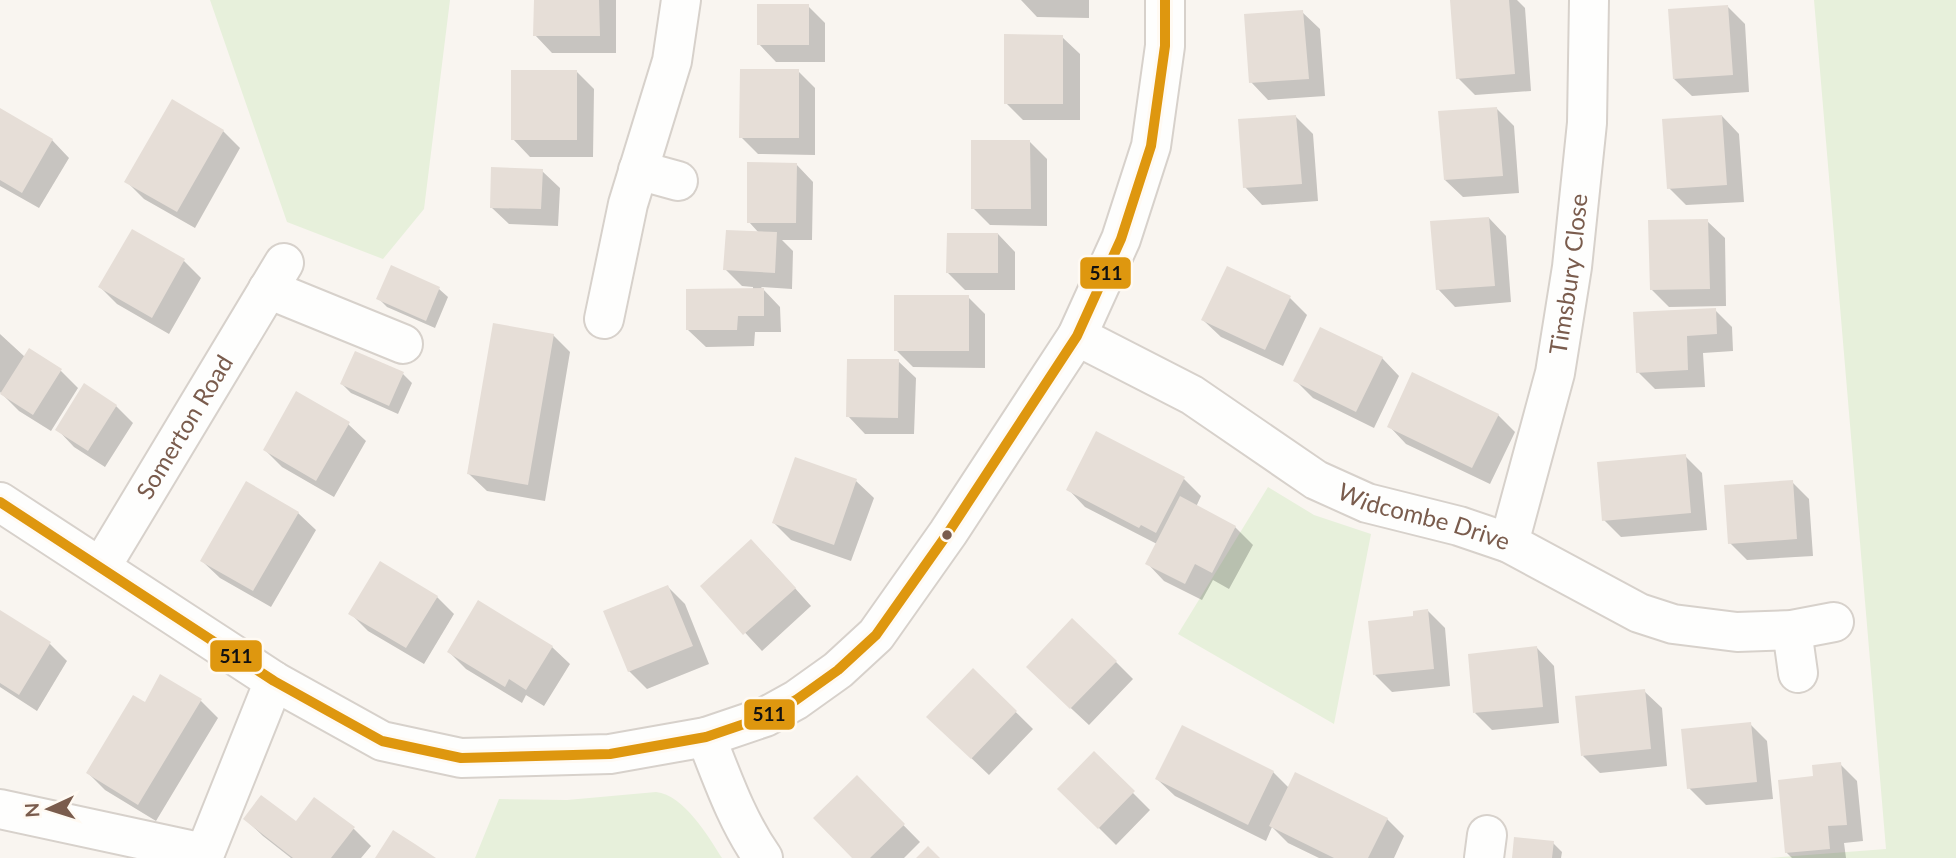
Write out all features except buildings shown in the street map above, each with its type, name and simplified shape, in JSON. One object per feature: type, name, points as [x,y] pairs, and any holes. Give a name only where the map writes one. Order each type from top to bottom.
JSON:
[{"type":"street","points":[[604,319],[628,204],[672,61],[681,0]]},
{"type":"street","points":[[0,502],[274,681],[382,741],[461,758],[610,754],[706,737],[765,717],[796,700],[838,670],[876,635],[948,533],[1076,336],[1121,239],[1151,146],[1165,46],[1165,0]]},
{"type":"street","name":"Timsbury Close","points":[[1509,543],[1555,373],[1572,267],[1587,123],[1589,0]]},
{"type":"street","points":[[638,170],[678,181]]},
{"type":"street","name":"Somerton Road","points":[[101,567],[276,276],[311,306],[404,344]]},
{"type":"street","name":"Widcombe Drive","points":[[1076,336],[1192,395],[1316,480],[1367,503],[1459,526],[1509,543],[1639,613],[1662,620],[1737,632],[1792,630],[1834,622]]},
{"type":"street","points":[[1792,630],[1798,673]]},
{"type":"street","points":[[0,809],[203,856],[274,681]]},
{"type":"street","points":[[706,737],[735,811],[748,837],[763,858]]},
{"type":"green space","points":[[210,0],[450,0],[424,209],[383,259],[287,222]]},
{"type":"green space","points":[[1814,0],[1956,0],[1956,858],[1769,858],[1886,849]]},
{"type":"green space","points":[[1268,487],[1314,515],[1371,534],[1334,724],[1178,634]]},
{"type":"green space","points":[[656,792],[676,800],[685,808],[722,858],[475,858],[499,799],[567,800]]},
{"type":"transit line","name":"511","points":[[0,502],[274,681],[382,741],[461,758],[610,754],[706,737],[765,717],[796,700],[838,670],[876,635],[948,533],[1077,336],[1121,239],[1151,146],[1165,46],[1165,0]]}]
